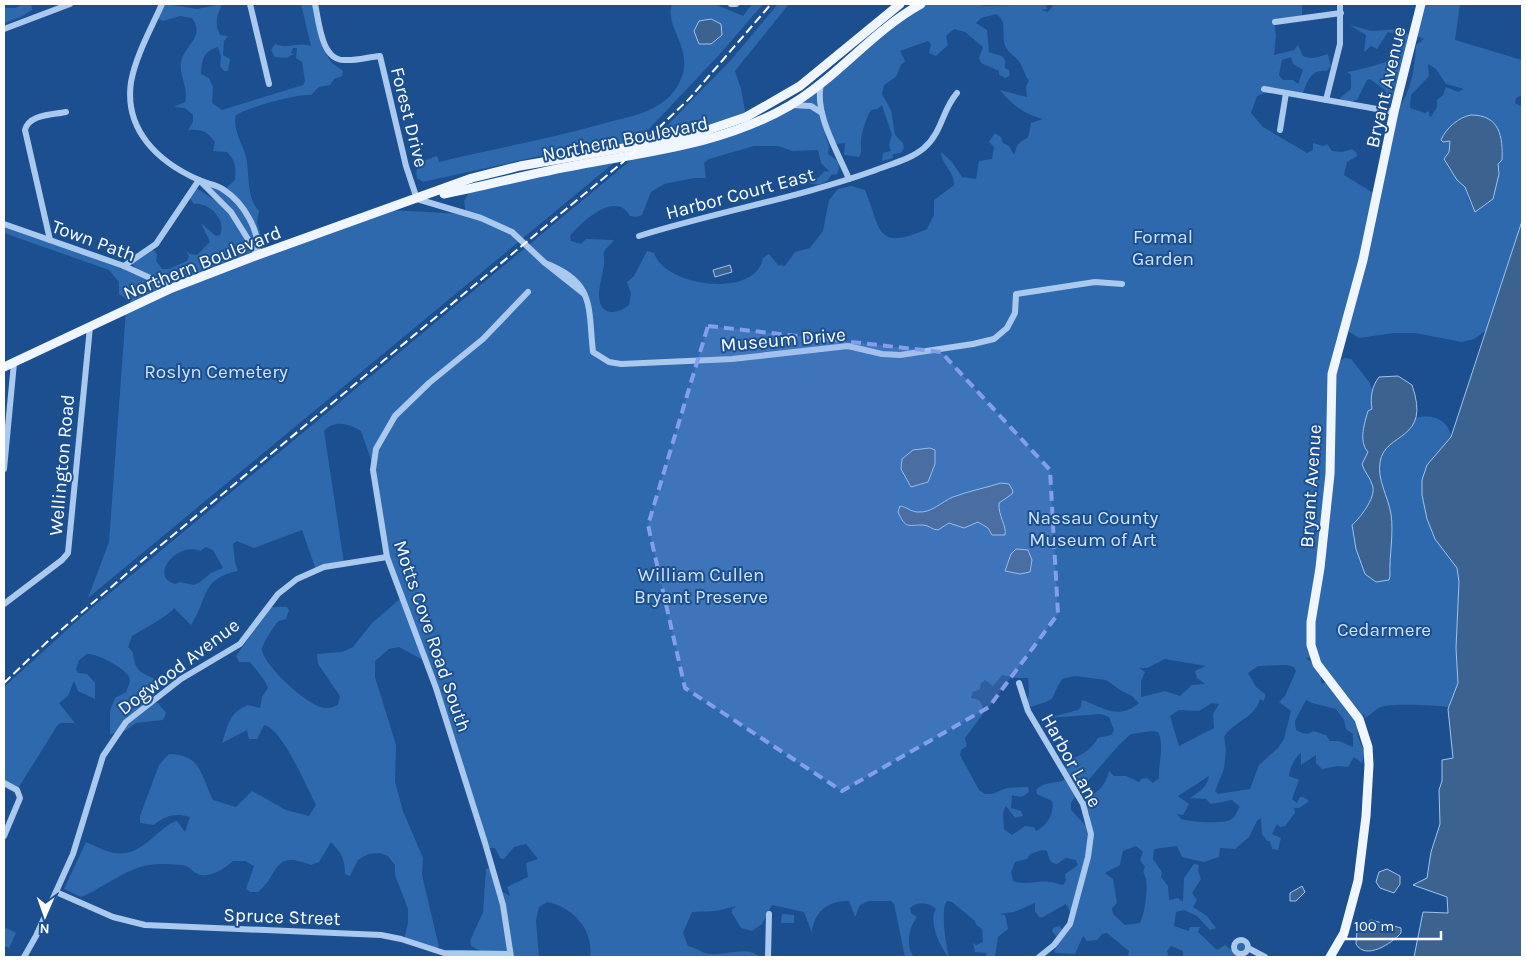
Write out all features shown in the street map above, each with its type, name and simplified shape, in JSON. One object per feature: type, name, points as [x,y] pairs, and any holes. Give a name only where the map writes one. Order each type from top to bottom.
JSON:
[{"type":"main road","name":"Northern Boulevard","points":[[4,367],[172,288],[258,255],[496,172],[670,140],[696,134],[746,117],[800,86],[900,4]]},
{"type":"main road","name":"Northern Boulevard","points":[[417,199],[526,174],[696,144],[750,125],[789,106],[821,83],[878,34],[921,4]]},
{"type":"main road","name":"Bryant Avenue","points":[[1330,957],[1344,933],[1358,881],[1366,816],[1368,755],[1360,719],[1314,657],[1310,639],[1330,474],[1334,364],[1368,236],[1394,112],[1421,4]]},
{"type":"street","points":[[4,29],[54,6],[70,4]]},
{"type":"street","points":[[162,4],[133,74],[130,93],[132,114],[141,135],[152,150],[168,163],[224,190],[242,209],[256,234],[258,255]]},
{"type":"street","points":[[250,4],[269,84]]},
{"type":"street","name":"Forest Drive","points":[[315,4],[326,48],[331,55],[342,60],[380,56],[406,166],[417,199]]},
{"type":"street","points":[[731,4],[736,4]]},
{"type":"street","points":[[1326,100],[1340,44],[1340,4]]},
{"type":"street","points":[[1275,22],[1341,12]]},
{"type":"street","points":[[821,83],[819,95],[823,114],[849,179]]},
{"type":"street","points":[[1264,89],[1394,112]]},
{"type":"street","name":"Harbor Court East","points":[[639,236],[849,179],[908,158],[923,149],[938,130],[948,104],[957,93]]},
{"type":"street","points":[[1280,130],[1286,93]]},
{"type":"street","points":[[789,106],[811,106],[823,114]]},
{"type":"street","points":[[50,240],[25,130],[34,118],[66,112]]},
{"type":"street","points":[[200,180],[231,212],[258,255]]},
{"type":"street","points":[[124,266],[156,244],[200,180]]},
{"type":"street","name":"Museum Drive","points":[[417,199],[499,225],[515,234],[544,263],[585,295],[594,352],[605,360],[621,364],[732,359],[848,346],[882,354],[900,355],[973,344],[994,339],[1007,328],[1014,313],[1016,294],[1095,282],[1122,284]]},
{"type":"street","name":"Town Path","points":[[4,224],[124,266],[172,288]]},
{"type":"street","name":"Motts Cove Road South","points":[[511,955],[503,905],[485,843],[436,688],[387,557],[373,470],[379,441],[395,416],[429,383],[484,338],[528,292]]},
{"type":"street","name":"Wellington Road","points":[[4,604],[62,560],[68,553],[90,327]]},
{"type":"street","points":[[4,470],[14,363]]},
{"type":"street","name":"Dogwood Avenue","points":[[24,957],[56,892],[79,838],[103,756],[126,722],[181,679],[240,644],[278,594],[297,579],[324,567],[387,557]]},
{"type":"street","name":"Harbor Lane","points":[[1019,683],[1028,712],[1083,804],[1091,834],[1088,856],[1070,924],[1058,940],[1039,957]]},
{"type":"street","points":[[4,783],[17,790],[20,798],[4,836]]},
{"type":"street","name":"Spruce Street","points":[[56,892],[113,917],[145,925],[381,935],[402,939],[444,953],[511,955]]},
{"type":"street","points":[[768,957],[769,914]]},
{"type":"street","points":[[1248,948],[1265,957]]},
{"type":"highlighted area","points":[[708,326],[941,352],[1050,470],[1058,614],[989,707],[842,791],[685,688],[648,525]]},
{"type":"green space","points":[[24,4],[31,4],[32,10],[21,17],[4,23],[4,8],[15,8]]},
{"type":"green space","name":"Roslyn Cemetery","points":[[166,4],[197,9],[222,4],[217,23],[220,35],[228,36],[224,41],[223,55],[230,59],[228,71],[224,71],[220,66],[221,56],[218,47],[209,51],[204,57],[201,74],[209,78],[213,87],[212,103],[222,110],[303,85],[305,81],[302,62],[296,58],[297,48],[293,48],[291,53],[294,54],[286,58],[275,57],[271,50],[275,44],[280,46],[300,44],[311,46],[301,4],[315,4],[328,57],[332,63],[343,71],[342,76],[334,79],[330,85],[319,87],[311,95],[273,102],[251,108],[236,115],[235,126],[246,157],[250,193],[259,211],[257,222],[266,252],[388,210],[466,214],[464,201],[471,189],[524,175],[621,157],[88,598],[109,542],[126,310],[135,305],[119,294],[119,282],[109,270],[4,233],[4,223],[140,272],[133,265],[133,261],[140,254],[148,250],[155,251],[157,254],[156,261],[162,269],[169,269],[187,261],[189,256],[186,251],[197,255],[210,242],[201,223],[216,236],[220,235],[221,223],[215,213],[205,206],[194,204],[188,196],[190,190],[198,189],[222,205],[229,213],[231,211],[199,180],[224,190],[235,180],[235,165],[227,152],[213,151],[215,142],[209,135],[200,130],[188,130],[193,122],[193,115],[185,108],[174,107],[185,102],[186,92],[181,73],[181,63],[197,31],[192,18],[180,16],[163,21],[159,19],[159,13]]},
{"type":"green space","points":[[672,4],[714,4],[743,16],[752,4],[763,4],[719,55],[633,146],[602,151],[593,146],[581,147],[423,182],[417,178],[416,173],[419,166],[437,156],[439,162],[541,139],[632,116],[659,105],[675,89],[681,79],[684,68],[682,48],[672,21]]},
{"type":"green space","points":[[778,4],[789,4],[735,71],[741,89],[746,117],[650,143],[730,61]]},
{"type":"green space","name":"William Cullen Bryant Preserve","points":[[923,4],[983,4],[981,5],[984,6],[1046,4],[1047,9],[1041,10],[1048,12],[1054,4],[1302,4],[1302,18],[1280,24],[1274,21],[1276,35],[1274,55],[1294,50],[1298,45],[1303,56],[1315,58],[1328,54],[1331,66],[1326,71],[1315,73],[1309,79],[1300,99],[1292,93],[1272,90],[1257,96],[1251,113],[1263,127],[1307,153],[1313,150],[1313,143],[1323,146],[1327,144],[1332,151],[1342,152],[1352,149],[1356,152],[1357,156],[1347,162],[1344,175],[1378,196],[1395,112],[1408,89],[1415,62],[1416,45],[1424,39],[1414,35],[1421,4],[1460,4],[1455,40],[1522,60],[1522,95],[1516,98],[1515,103],[1522,107],[1522,352],[1502,406],[1483,435],[1477,477],[1486,476],[1488,479],[1487,492],[1483,493],[1474,481],[1465,480],[1450,456],[1440,459],[1437,465],[1459,500],[1476,508],[1482,514],[1483,581],[1487,591],[1471,678],[1457,704],[1452,726],[1459,753],[1457,784],[1464,806],[1475,821],[1491,830],[1494,837],[1494,846],[1484,873],[1466,899],[1437,957],[1414,957],[1423,912],[1448,914],[1447,897],[1413,885],[1427,877],[1431,852],[1440,824],[1439,790],[1442,781],[1442,760],[1453,758],[1448,707],[1414,705],[1381,707],[1365,718],[1364,714],[1359,719],[1351,707],[1357,724],[1358,737],[1365,753],[1362,763],[1354,757],[1348,767],[1338,766],[1322,769],[1316,763],[1316,755],[1301,765],[1301,753],[1299,755],[1289,773],[1289,776],[1299,780],[1292,799],[1297,803],[1300,797],[1303,797],[1308,802],[1299,808],[1294,808],[1295,813],[1285,826],[1280,827],[1277,824],[1272,834],[1281,838],[1278,850],[1272,849],[1270,841],[1267,841],[1262,834],[1261,818],[1257,821],[1249,837],[1235,849],[1220,848],[1219,857],[1204,862],[1182,857],[1177,846],[1154,849],[1153,859],[1162,872],[1161,877],[1168,886],[1169,900],[1178,898],[1183,902],[1184,878],[1194,864],[1199,865],[1198,871],[1201,879],[1192,893],[1197,900],[1193,907],[1207,916],[1216,928],[1210,930],[1197,916],[1184,910],[1176,912],[1174,926],[1189,931],[1190,927],[1200,927],[1198,932],[1217,950],[1225,945],[1240,957],[1183,957],[1183,951],[1171,946],[1167,951],[1169,957],[1128,957],[1129,951],[1107,933],[1102,934],[1097,940],[1087,941],[1083,936],[1075,954],[1056,953],[1054,952],[1060,941],[1052,931],[1053,928],[1059,926],[1064,931],[1068,929],[1072,923],[1071,913],[1066,904],[1043,917],[1039,917],[1035,911],[1035,903],[1014,912],[999,914],[1005,915],[1008,929],[998,937],[995,957],[987,957],[986,953],[975,952],[973,943],[976,945],[983,942],[982,929],[952,902],[947,901],[944,919],[949,957],[942,947],[934,927],[933,920],[936,909],[923,903],[916,904],[910,908],[911,913],[917,917],[909,937],[911,953],[914,957],[905,957],[894,904],[891,901],[869,901],[860,905],[855,917],[849,901],[828,905],[815,919],[812,933],[804,912],[772,905],[762,924],[752,931],[741,928],[732,913],[732,909],[737,906],[716,911],[692,912],[683,933],[688,946],[711,954],[741,951],[754,953],[759,957],[590,957],[589,938],[580,921],[565,909],[547,902],[539,907],[536,921],[539,957],[513,957],[498,951],[481,951],[471,946],[470,941],[483,912],[486,869],[488,868],[493,872],[499,890],[510,896],[507,887],[528,877],[526,863],[538,859],[526,844],[514,847],[504,859],[500,858],[495,848],[487,848],[425,661],[399,647],[389,649],[375,661],[375,677],[396,745],[395,782],[403,811],[423,858],[422,875],[439,947],[433,951],[404,940],[408,923],[408,909],[395,875],[395,865],[388,856],[380,853],[368,854],[358,860],[350,876],[345,874],[342,856],[331,842],[319,862],[311,865],[289,860],[283,862],[258,892],[250,892],[246,889],[254,866],[245,861],[233,861],[222,870],[207,875],[198,874],[182,865],[147,865],[128,872],[81,897],[64,889],[86,842],[107,851],[124,853],[140,848],[174,822],[177,821],[185,832],[190,817],[175,815],[163,819],[154,825],[140,823],[140,816],[159,765],[169,754],[180,755],[194,762],[202,774],[213,800],[236,807],[252,791],[286,810],[309,816],[316,805],[286,747],[271,729],[264,725],[257,739],[249,739],[247,730],[222,743],[233,716],[248,705],[260,708],[262,697],[268,688],[263,678],[250,662],[239,662],[236,656],[271,607],[287,607],[289,610],[286,619],[277,623],[265,641],[262,651],[265,658],[271,667],[300,695],[310,702],[328,708],[338,705],[340,696],[318,664],[317,654],[342,652],[353,647],[372,623],[401,598],[388,557],[375,471],[361,431],[352,426],[337,424],[328,427],[324,431],[344,563],[316,570],[302,530],[254,548],[237,541],[233,544],[238,571],[226,574],[211,584],[191,625],[174,608],[161,619],[132,636],[128,647],[133,654],[136,666],[143,673],[156,680],[158,687],[156,693],[142,705],[158,703],[166,713],[163,720],[136,723],[125,731],[110,734],[110,711],[115,698],[126,692],[130,683],[129,676],[112,663],[98,656],[87,654],[79,660],[76,669],[78,673],[87,674],[95,683],[95,699],[78,691],[74,681],[68,696],[59,703],[75,723],[60,723],[57,726],[17,790],[4,783],[4,687],[81,617],[637,155],[705,140],[747,126],[788,106],[837,71]],"holes":[[[996,14],[1003,23],[1006,48],[1020,62],[1029,81],[1026,86],[1027,97],[1000,90],[1019,108],[1043,119],[1031,123],[1028,137],[1017,146],[1014,155],[1009,146],[1003,143],[1001,137],[995,133],[989,142],[994,147],[992,159],[979,161],[976,179],[962,177],[952,162],[941,152],[954,185],[934,200],[934,215],[927,229],[910,236],[889,237],[882,233],[878,226],[865,190],[851,186],[838,189],[829,200],[823,231],[810,248],[795,252],[785,266],[778,265],[769,254],[763,258],[757,271],[745,279],[728,283],[710,284],[675,274],[662,265],[654,253],[647,251],[634,276],[627,282],[631,294],[629,305],[614,312],[605,310],[602,307],[599,295],[604,252],[614,240],[586,239],[581,244],[571,241],[570,236],[591,216],[608,207],[616,206],[624,209],[630,216],[642,215],[651,192],[664,184],[694,178],[706,178],[704,163],[709,159],[754,146],[778,146],[792,151],[818,150],[821,163],[830,172],[825,171],[818,178],[810,177],[807,181],[817,185],[824,183],[831,175],[837,174],[839,169],[838,161],[828,154],[829,146],[825,134],[830,135],[837,144],[845,143],[844,155],[859,157],[864,125],[871,110],[877,109],[882,105],[892,135],[889,145],[891,151],[883,153],[882,161],[893,158],[893,154],[901,153],[904,148],[903,143],[895,135],[891,110],[882,94],[884,85],[896,77],[901,65],[905,61],[900,51],[928,41],[931,44],[929,53],[936,56],[948,45],[946,36],[954,29],[965,32],[983,47],[979,58],[981,63],[999,71],[999,75],[1006,78],[1010,75],[1009,70],[1005,68],[1005,60],[1002,56],[989,52],[987,30],[976,23],[981,18]],[[1291,57],[1293,64],[1303,70],[1298,84],[1293,80],[1283,80],[1279,75],[1282,60]],[[1428,64],[1436,69],[1446,84],[1464,89],[1458,92],[1446,87],[1443,95],[1437,100],[1437,107],[1431,117],[1429,116],[1429,111],[1425,113],[1410,108],[1411,95],[1429,76]],[[1471,115],[1488,119],[1498,129],[1502,143],[1502,160],[1498,164],[1499,174],[1493,199],[1475,211],[1469,201],[1465,187],[1457,180],[1444,160],[1449,152],[1451,141],[1443,142],[1441,140],[1446,131],[1458,121]],[[1343,328],[1359,338],[1394,333],[1415,333],[1462,342],[1474,339],[1488,329],[1451,436],[1442,421],[1432,417],[1415,418],[1416,399],[1414,391],[1405,381],[1398,378],[1379,377],[1372,391],[1370,383],[1351,359],[1345,358],[1334,364]],[[1333,377],[1333,437],[1332,444]],[[206,547],[213,550],[223,568],[211,573],[194,585],[180,582],[175,584],[167,580],[164,574],[165,567],[175,555],[192,549],[200,551]],[[1313,657],[1335,686],[1330,683],[1321,683],[1321,670],[1306,658]],[[1165,659],[1206,666],[1195,671],[1197,678],[1205,684],[1192,685],[1180,696],[1165,691],[1141,697],[1141,681],[1145,672],[1139,668],[1147,668]],[[1287,665],[1294,667],[1296,671],[1285,696],[1279,702],[1291,711],[1284,739],[1278,748],[1259,765],[1250,789],[1218,794],[1215,791],[1224,769],[1226,750],[1224,737],[1233,727],[1254,711],[1260,699],[1263,701],[1265,698],[1265,694],[1256,687],[1248,673],[1258,666]],[[1002,675],[1028,678],[1029,692],[1027,702],[1031,707],[1050,700],[1062,679],[1075,676],[1106,680],[1132,696],[1139,703],[1124,711],[1117,712],[1082,700],[1081,707],[1078,710],[1048,718],[1101,714],[1109,717],[1114,730],[1111,735],[1098,738],[1087,750],[1065,763],[1064,780],[1046,784],[1036,790],[1037,794],[1052,801],[1051,814],[1044,826],[1036,831],[1034,827],[1025,826],[1012,835],[1004,829],[1003,813],[1006,806],[1015,818],[1023,816],[1021,811],[1011,808],[1012,795],[1023,796],[1029,791],[1028,787],[1007,788],[992,794],[985,794],[979,790],[960,755],[961,750],[967,746],[965,738],[983,714],[981,703],[971,698],[973,692],[980,689],[981,683],[985,680],[993,686]],[[1306,700],[1336,709],[1344,720],[1346,729],[1353,734],[1353,747],[1339,741],[1330,741],[1326,735],[1313,731],[1307,734],[1296,730],[1295,721]],[[1212,703],[1219,704],[1213,714],[1214,728],[1179,746],[1170,716],[1179,710],[1199,711]],[[1158,732],[1161,743],[1159,778],[1153,783],[1147,778],[1141,779],[1139,782],[1126,776],[1114,776],[1109,771],[1104,784],[1080,806],[1084,811],[1089,812],[1091,826],[1087,831],[1086,826],[1071,810],[1071,803],[1075,796],[1080,794],[1086,783],[1131,734]],[[1209,776],[1205,786],[1190,798],[1206,799],[1211,804],[1232,800],[1240,807],[1234,817],[1226,821],[1191,821],[1181,819],[1177,814],[1183,815],[1189,804],[1178,796]],[[1136,846],[1143,852],[1140,860],[1145,867],[1143,872],[1147,889],[1145,907],[1140,923],[1125,925],[1113,914],[1112,908],[1117,903],[1113,879],[1105,873],[1120,865],[1123,851]],[[1042,850],[1047,851],[1052,863],[1057,864],[1066,858],[1076,860],[1078,865],[1065,874],[1066,881],[1063,885],[1052,882],[1022,883],[1013,881],[1011,872],[1015,862],[1027,859],[1030,854]]]},
{"type":"green space","points":[[1350,25],[1371,31],[1400,29],[1410,35],[1395,92],[1389,104],[1385,90],[1370,79],[1367,80],[1357,100],[1349,102],[1340,98],[1351,89],[1351,75],[1347,72],[1391,60],[1394,58],[1397,50],[1397,34],[1388,32],[1377,49],[1371,46],[1364,52],[1366,35]]},
{"type":"green space","points":[[782,914],[794,915],[794,923],[781,923]]},
{"type":"green space","points":[[4,927],[16,933],[9,948],[4,945]]},
{"type":"green space","points":[[1239,941],[1243,941],[1247,947],[1243,953],[1239,953],[1235,949],[1235,945]]},
{"type":"shaded area","points":[[711,19],[721,24],[722,35],[711,44],[699,44],[694,31],[699,21]]},
{"type":"shaded area","points":[[1471,115],[1481,116],[1494,123],[1502,143],[1502,160],[1498,164],[1499,174],[1493,199],[1475,212],[1465,187],[1457,180],[1444,159],[1449,152],[1450,141],[1443,142],[1441,140],[1453,124]]},
{"type":"shaded area","points":[[1522,221],[1522,957],[1414,957],[1423,912],[1448,913],[1447,897],[1413,885],[1427,878],[1431,852],[1440,824],[1439,790],[1442,781],[1442,760],[1453,758],[1448,709],[1458,683],[1456,648],[1459,582],[1457,568],[1435,539],[1427,519],[1422,495],[1422,480],[1427,465],[1451,437]]},
{"type":"shaded area","points":[[730,265],[732,272],[715,277],[713,270]]},
{"type":"shaded area","points":[[1398,376],[1412,385],[1417,403],[1416,417],[1412,426],[1384,452],[1380,462],[1381,482],[1390,507],[1392,537],[1389,580],[1376,582],[1365,574],[1356,549],[1352,525],[1366,508],[1373,492],[1372,484],[1362,464],[1368,452],[1363,443],[1363,432],[1368,411],[1372,409],[1371,396],[1373,388],[1379,377]]},
{"type":"shaded area","points":[[930,448],[935,450],[935,464],[928,482],[911,487],[901,469],[902,459],[913,450]]},
{"type":"shaded area","points":[[1001,483],[1009,484],[1013,491],[1012,494],[999,503],[1005,535],[992,535],[988,528],[978,522],[964,528],[949,523],[938,530],[925,525],[908,525],[905,524],[898,512],[900,506],[916,512],[928,511],[953,497]]},
{"type":"shaded area","points":[[1016,549],[1028,550],[1032,560],[1030,572],[1020,574],[1005,571],[1011,554]]},
{"type":"shaded area","points":[[1387,869],[1400,876],[1400,884],[1394,893],[1380,888],[1376,882],[1379,872]]},
{"type":"shaded area","points":[[1302,886],[1305,892],[1296,901],[1290,901],[1290,893]]},
{"type":"shaded area","points":[[1371,920],[1401,928],[1401,933],[1379,949],[1366,951],[1360,949],[1356,944],[1357,930]]},
{"type":"railway","points":[[4,683],[47,642],[137,565],[623,162],[690,98],[771,4]]},
{"type":"park label","name":"Formal Garden","points":[[1163,247]]},
{"type":"park label","name":"Nassau County Museum of Art","points":[[1093,528]]},
{"type":"park label","name":"Cedarmere","points":[[1384,629]]}]
